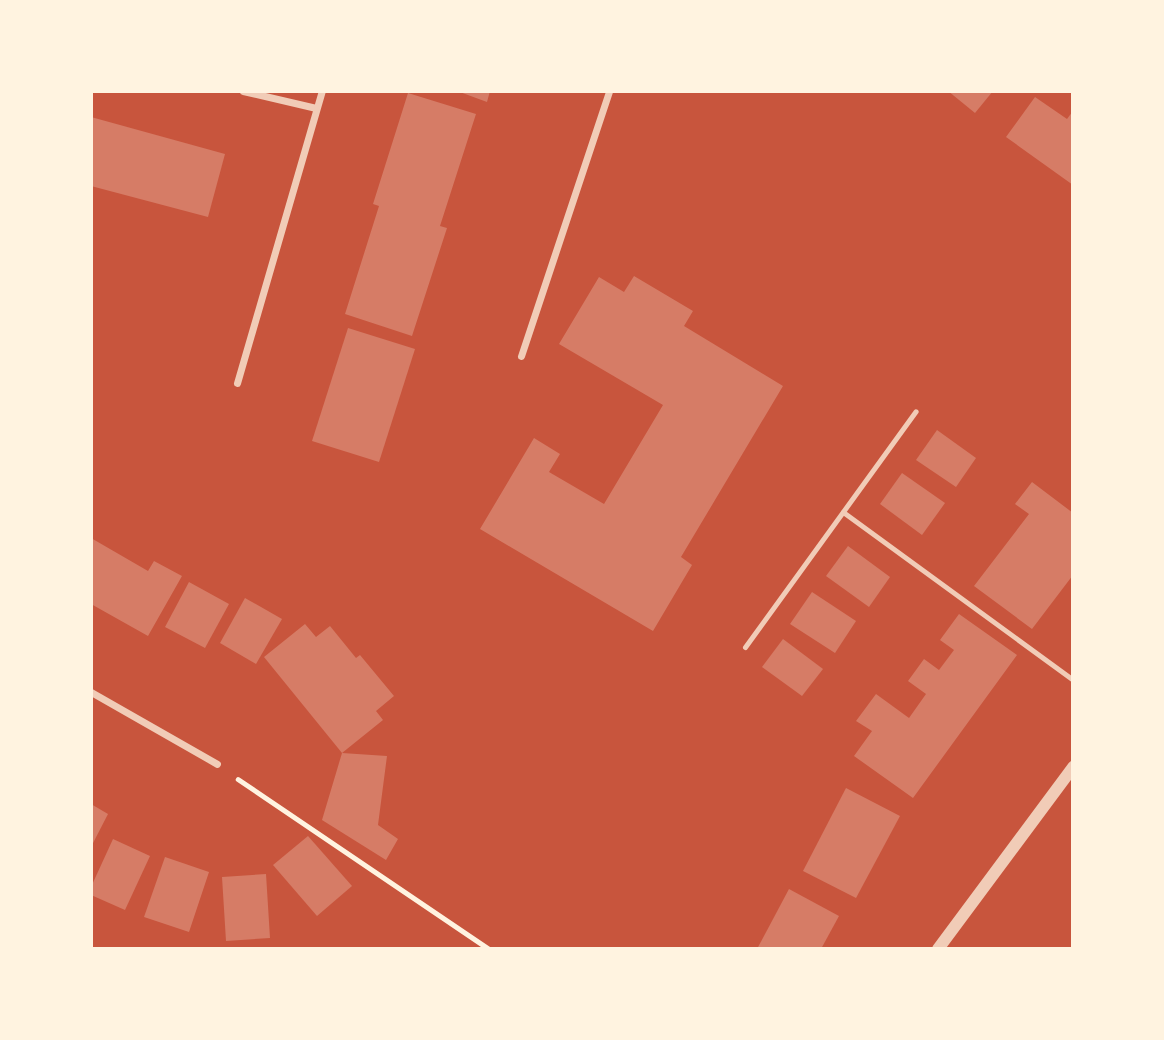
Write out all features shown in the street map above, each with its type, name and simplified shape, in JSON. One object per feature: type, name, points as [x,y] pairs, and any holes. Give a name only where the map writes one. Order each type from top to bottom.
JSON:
[{"type":"street","points":[[243,91],[316,108]]},
{"type":"street","points":[[237,383],[322,91]]},
{"type":"street","points":[[521,356],[609,91]]},
{"type":"street","points":[[91,692],[217,764]]},
{"type":"street","points":[[938,949],[1073,767]]},
{"type":"lane","points":[[745,647],[916,411]]},
{"type":"lane","points":[[842,512],[1073,680]]},
{"type":"path","points":[[217,764],[489,949]]},
{"type":"building","points":[[457,91],[490,91],[487,102]]},
{"type":"building","points":[[948,91],[993,91],[975,113]]},
{"type":"building","points":[[408,93],[476,114],[440,226],[447,228],[412,336],[345,314],[379,206],[373,204]]},
{"type":"building","points":[[1035,97],[1067,119],[1073,111],[1073,185],[1006,137]]},
{"type":"building","points":[[91,117],[225,154],[208,217],[91,186]]},
{"type":"building","points":[[634,276],[693,311],[684,326],[783,386],[681,557],[692,565],[653,631],[480,529],[534,438],[560,454],[549,472],[604,504],[663,405],[559,344],[599,277],[624,292]]},
{"type":"building","points":[[348,328],[415,349],[379,462],[312,441]]},
{"type":"building","points":[[937,430],[976,458],[956,487],[916,460]]},
{"type":"building","points":[[902,473],[945,503],[922,535],[880,504]]},
{"type":"building","points":[[1032,482],[1073,513],[1073,575],[1032,629],[974,586],[1029,514],[1015,504]]},
{"type":"building","points":[[91,538],[148,571],[154,561],[182,576],[148,636],[91,604]]},
{"type":"building","points":[[848,546],[890,577],[869,607],[826,576]]},
{"type":"building","points":[[189,582],[229,604],[205,648],[165,627]]},
{"type":"building","points":[[812,592],[856,621],[835,653],[790,624]]},
{"type":"building","points":[[245,598],[282,619],[256,664],[220,643]]},
{"type":"building","points":[[959,614],[1017,655],[913,798],[854,756],[872,731],[856,721],[876,694],[909,718],[926,694],[908,681],[924,659],[939,670],[954,650],[940,640]]},
{"type":"building","points":[[305,624],[316,637],[330,626],[356,658],[360,655],[394,696],[376,711],[383,720],[342,753],[264,657]]},
{"type":"building","points":[[783,639],[823,669],[802,696],[762,667]]},
{"type":"building","points":[[342,753],[387,756],[378,825],[398,839],[386,860],[322,820]]},
{"type":"building","points":[[846,788],[900,816],[856,898],[803,871]]},
{"type":"building","points":[[91,804],[108,814],[91,847]]},
{"type":"building","points":[[308,836],[352,886],[317,916],[273,865]]},
{"type":"building","points":[[113,839],[150,856],[125,910],[91,895],[91,887]]},
{"type":"building","points":[[165,857],[209,872],[189,932],[144,917]]},
{"type":"building","points":[[266,874],[270,938],[226,941],[222,877]]},
{"type":"building","points":[[789,889],[839,916],[821,949],[757,949]]}]
